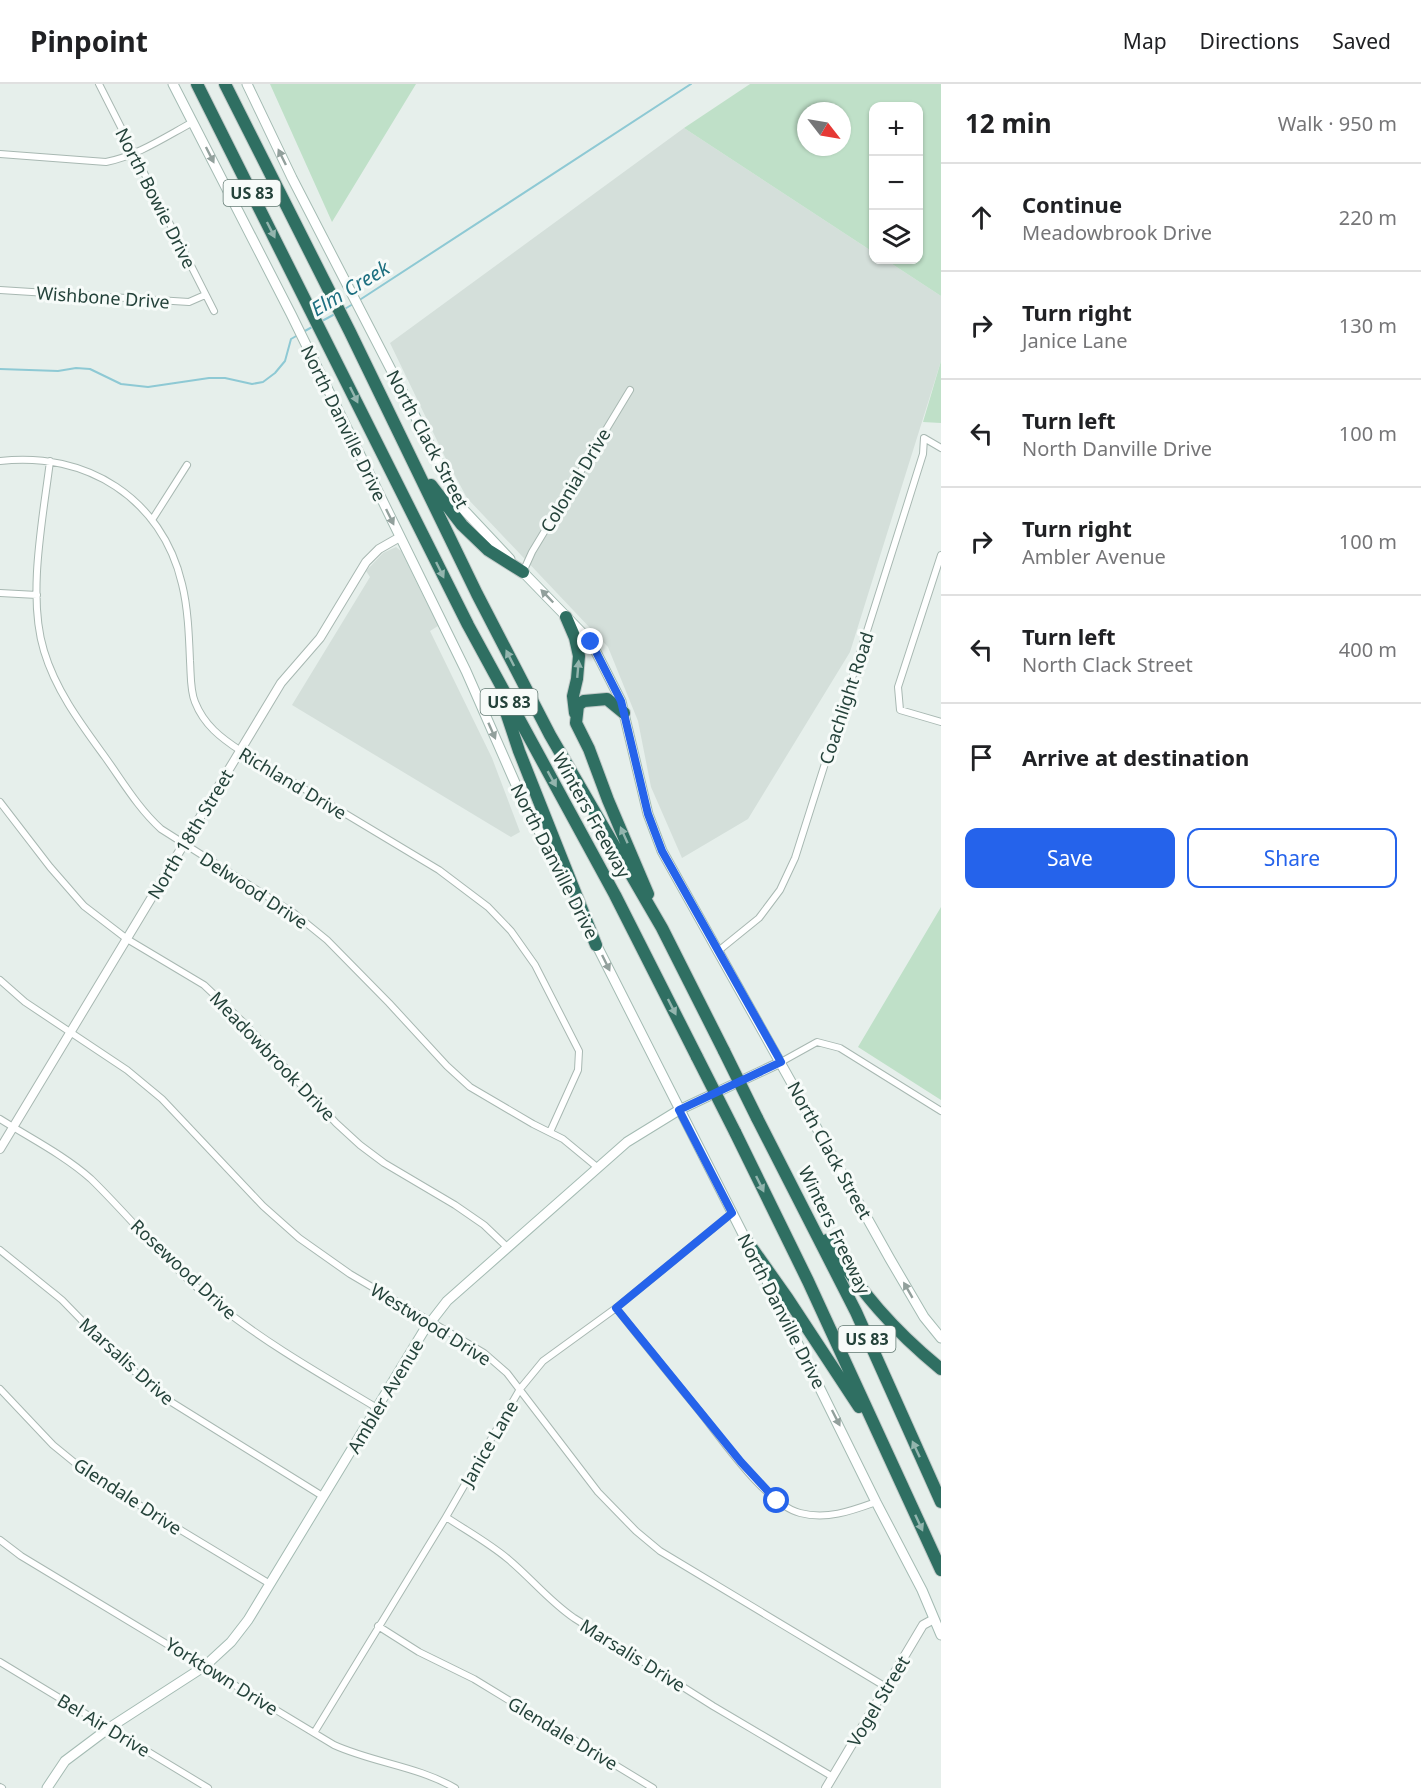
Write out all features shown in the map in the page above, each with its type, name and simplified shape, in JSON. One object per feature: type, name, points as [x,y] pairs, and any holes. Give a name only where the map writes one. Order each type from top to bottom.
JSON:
[{"type":"highway","name":"Winters Freeway","points":[[197,84],[468,625],[615,895],[735,1132],[808,1281],[941,1570]]},
{"type":"highway","name":"Winters Freeway","points":[[225,84],[350,332],[477,594],[550,735],[662,928],[789,1178],[856,1312],[941,1502]]},
{"type":"highway","points":[[406,447],[437,494],[462,525],[488,550],[523,572]]},
{"type":"highway","points":[[566,617],[575,638],[579,656],[573,696],[576,723],[662,928]]},
{"type":"highway","points":[[495,676],[519,751],[597,945]]},
{"type":"highway","points":[[576,723],[578,705],[584,701],[607,699],[624,713]]},
{"type":"highway","points":[[789,1178],[860,1288],[910,1344],[941,1369]]},
{"type":"highway","points":[[747,1241],[819,1345],[886,1451]]},
{"type":"main road","name":"North Danville Drive","points":[[173,84],[291,314],[466,671],[520,795],[922,1590],[941,1635]]},
{"type":"main road","name":"North Clack Street","points":[[247,84],[292,178],[463,509],[591,642],[621,701],[648,814],[662,851],[890,1259],[924,1317],[941,1338]]},
{"type":"main road","name":"Ambler Avenue","points":[[47,1788],[65,1761],[109,1728],[204,1666],[231,1642],[248,1620],[431,1321],[447,1301],[627,1142],[679,1110],[781,1062]]},
{"type":"street","name":"North Bowie Drive","points":[[99,84],[214,311]]},
{"type":"street","points":[[0,154],[106,162],[119,160],[193,122]]},
{"type":"street","name":"Wishbone Drive","points":[[0,290],[189,302],[205,295]]},
{"type":"street","name":"Colonial Drive","points":[[523,572],[532,552],[630,390]]},
{"type":"street","name":"Coachlight Road","points":[[717,952],[759,918],[780,890],[795,858],[908,505],[923,454],[924,438],[941,448]]},
{"type":"street","name":"Richland Drive","points":[[0,461],[17,459],[50,461],[75,467],[110,481],[129,496],[152,520],[173,555],[183,585],[194,701],[214,732],[240,752],[438,870],[488,907],[512,931],[535,965],[579,1050],[578,1070],[550,1132]]},
{"type":"street","name":"Delwood Drive","points":[[50,461],[37,579],[38,615],[44,651],[61,691],[78,721],[123,785],[160,829],[270,897],[327,940],[447,1066],[470,1087],[577,1149],[597,1167]]},
{"type":"street","points":[[152,520],[187,465]]},
{"type":"street","name":"North 18th Street","points":[[0,1149],[281,683],[320,638],[366,562],[379,549],[400,537]]},
{"type":"street","points":[[941,555],[898,687],[900,710],[941,722]]},
{"type":"street","points":[[0,593],[37,595]]},
{"type":"street","name":"Meadowbrook Drive","points":[[0,802],[50,867],[84,906],[127,939],[204,985],[244,1023],[336,1123],[360,1145],[384,1163],[484,1225],[507,1248]]},
{"type":"street","name":"Westwood Drive","points":[[0,980],[25,1002],[127,1070],[162,1099],[263,1206],[299,1238],[350,1274],[484,1353],[507,1373],[598,1491],[644,1538],[670,1558],[886,1687]]},
{"type":"street","points":[[781,1062],[817,1042],[831,1044],[941,1111]]},
{"type":"street","name":"Rosewood Drive","points":[[0,1119],[72,1164],[90,1179],[215,1303],[285,1353],[377,1408]]},
{"type":"street","name":"Janice Lane","points":[[314,1732],[446,1517],[520,1389],[543,1361],[616,1308],[732,1213]]},
{"type":"street","name":"Marsalis Drive","points":[[0,1250],[62,1300],[160,1395],[324,1497]]},
{"type":"street","points":[[616,1308],[741,1462],[777,1501],[788,1509],[814,1516],[838,1515],[876,1502]]},
{"type":"street","name":"Glendale Drive","points":[[0,1389],[54,1445],[89,1473],[270,1584]]},
{"type":"street","name":"Marsalis Drive","points":[[446,1517],[505,1557],[533,1581],[554,1604],[567,1613],[712,1706],[833,1777]]},
{"type":"street","name":"Yorktown Drive","points":[[0,1540],[21,1556],[352,1753],[406,1766],[439,1778],[455,1788]]},
{"type":"street","name":"Vogel Street","points":[[826,1788],[923,1625],[934,1618]]},
{"type":"street","name":"Glendale Drive","points":[[378,1626],[419,1652],[474,1679],[653,1788]]},
{"type":"street","name":"Bel Air Drive","points":[[0,1662],[208,1788]]},
{"type":"shaded area","points":[[684,128],[869,249],[869,264],[892,264],[941,296],[941,361],[850,652],[748,819],[682,858],[651,787],[638,721],[608,647],[467,498],[390,343]]},
{"type":"shaded area","points":[[396,547],[401,551],[438,626],[430,631],[492,758],[520,832],[511,837],[292,705],[370,577],[366,571],[383,553]]},
{"type":"green space","points":[[270,84],[416,84],[332,222]]},
{"type":"green space","points":[[750,84],[941,84],[941,296],[892,264],[923,264],[923,102],[869,102],[869,249],[684,128]]},
{"type":"green space","points":[[941,361],[941,423],[923,422]]},
{"type":"green space","points":[[941,907],[941,1100],[858,1047]]},
{"type":"waterway","name":"Elm Creek","points":[[358,301],[691,84]]},
{"type":"waterway","name":"Elm Creek","points":[[343,310],[353,304]]},
{"type":"waterway","name":"Elm Creek","points":[[322,321],[335,314]]},
{"type":"waterway","name":"Elm Creek","points":[[303,332],[314,326]]},
{"type":"waterway","name":"Elm Creek","points":[[0,369],[58,371],[76,368],[90,369],[121,384],[148,387],[209,378],[225,378],[252,384],[263,382],[275,373],[285,361],[291,339],[298,335]]},
{"type":"route","points":[[591,642],[621,701],[648,814],[662,851],[781,1062],[679,1110],[732,1213],[616,1308],[741,1462],[777,1501]]}]
